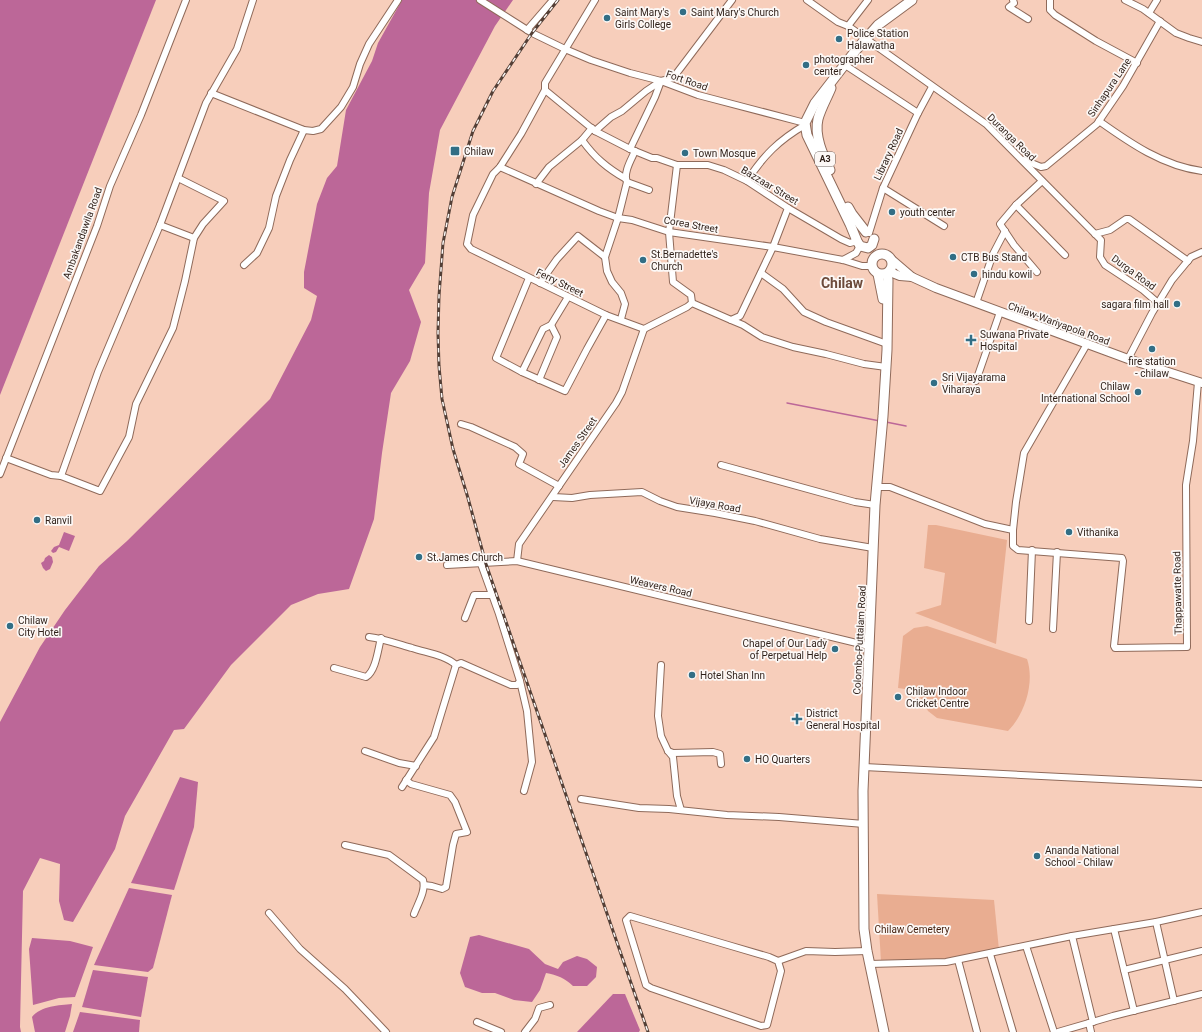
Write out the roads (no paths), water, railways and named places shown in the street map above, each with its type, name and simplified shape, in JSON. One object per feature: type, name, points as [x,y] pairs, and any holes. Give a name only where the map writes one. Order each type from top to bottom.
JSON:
[{"type":"highway","name":"A3","points":[[859,244],[807,135],[805,123],[815,103],[835,79],[865,38],[886,18],[912,0]]},
{"type":"highway","name":"A3","points":[[835,79],[817,125],[821,147],[838,189],[852,214],[887,256]]},
{"type":"highway","points":[[805,123],[807,129],[811,131],[816,129],[817,125]]},
{"type":"highway","points":[[860,234],[870,235],[870,247],[865,248],[859,244],[860,234]]},
{"type":"highway","points":[[878,255],[887,256],[892,267],[885,273],[874,271],[872,266],[872,262],[878,255]]},
{"type":"highway","name":"Colombo-Puttalam Road","points":[[884,1032],[869,964],[863,909],[864,767],[873,548],[887,344],[888,280],[885,273]]},
{"type":"main road","points":[[887,256],[912,277]]},
{"type":"main road","points":[[885,273],[912,277]]},
{"type":"main road","name":"Chilaw-Wariyapola Road","points":[[912,277],[976,303],[1128,359],[1200,382]]},
{"type":"street","name":"Ambakandawila Road","points":[[0,474],[97,226],[110,186],[141,115],[186,0]]},
{"type":"street","points":[[61,476],[98,372],[160,225],[211,93],[237,48],[253,0]]},
{"type":"street","points":[[211,93],[304,130],[313,132],[321,129],[341,107],[353,87],[360,64],[369,44],[398,0]]},
{"type":"street","name":"Fort Road","points":[[480,0],[527,30],[591,60],[630,73],[661,81],[698,95],[805,123]]},
{"type":"street","points":[[527,30],[554,0]]},
{"type":"street","name":"Ferry Street","points":[[595,0],[545,83],[545,90],[521,134],[500,167],[493,174],[473,215],[467,244],[473,251],[568,297],[644,329]]},
{"type":"street","points":[[536,184],[549,167],[594,129],[622,111],[646,91],[661,81],[673,78],[732,0]]},
{"type":"street","name":"Duranga Road","points":[[807,0],[838,22],[848,26],[986,124],[1095,234]]},
{"type":"street","points":[[848,26],[868,0]]},
{"type":"street","points":[[1013,0],[1014,3],[1009,7],[1028,19]]},
{"type":"street","points":[[1050,0],[1050,10],[1055,15],[1096,41],[1137,63]]},
{"type":"street","points":[[1125,0],[1149,13],[1176,33],[1202,42]]},
{"type":"street","points":[[1149,13],[1157,0]]},
{"type":"street","name":"Sinhapura Lane","points":[[1021,159],[1041,167],[1046,166],[1083,137],[1099,121],[1123,86],[1160,21]]},
{"type":"street","points":[[845,64],[918,113]]},
{"type":"street","points":[[621,320],[625,304],[621,293],[612,282],[607,271],[605,257],[618,218],[627,181],[632,150],[661,81]]},
{"type":"street","name":"Library Road","points":[[870,235],[883,188],[918,113],[932,87]]},
{"type":"street","name":"Bazzaar Street","points":[[545,90],[594,129],[632,150],[652,158],[657,158],[677,165],[708,165],[724,170],[747,181],[788,208],[845,241],[859,244]]},
{"type":"street","points":[[1099,121],[1127,141],[1156,156],[1190,169],[1202,171]]},
{"type":"street","points":[[747,181],[760,162],[778,143],[805,123]]},
{"type":"street","points":[[244,266],[257,253],[269,228],[276,196],[304,130]]},
{"type":"street","points":[[582,140],[592,154],[608,168],[627,181],[649,190]]},
{"type":"street","points":[[677,165],[669,232],[673,282],[690,295],[692,303]]},
{"type":"street","name":"Corea Street","points":[[500,167],[599,211],[618,218],[632,220],[669,232],[773,247],[843,260],[862,266],[872,266]]},
{"type":"street","points":[[6,458],[51,475],[61,476],[100,491],[129,436],[136,404],[173,328],[194,238],[203,224],[224,201],[178,178]]},
{"type":"street","points":[[1037,272],[1014,245],[1000,224],[1016,205],[1042,181]]},
{"type":"street","points":[[883,188],[944,226]]},
{"type":"street","points":[[1016,205],[1065,255]]},
{"type":"street","points":[[731,320],[740,316],[773,247],[788,208]]},
{"type":"street","points":[[1095,234],[1110,230],[1126,219],[1129,219],[1188,261]]},
{"type":"street","points":[[160,225],[194,238]]},
{"type":"street","points":[[976,303],[993,254],[1005,231]]},
{"type":"street","name":"Durga Road","points":[[1095,234],[1101,240],[1100,257],[1105,265],[1143,290],[1158,303]]},
{"type":"street","points":[[540,283],[557,259],[578,236],[605,257]]},
{"type":"street","points":[[843,260],[856,253],[859,244]]},
{"type":"street","points":[[1128,359],[1172,280],[1191,258],[1202,252]]},
{"type":"street","points":[[761,273],[783,289],[804,312],[832,325],[887,344]]},
{"type":"street","points":[[529,278],[496,358],[539,380],[565,391],[606,314]]},
{"type":"street","points":[[522,372],[543,329],[551,325],[568,297]]},
{"type":"street","points":[[692,303],[743,324],[762,337],[792,347],[864,364],[886,367]]},
{"type":"street","points":[[644,329],[692,303]]},
{"type":"street","points":[[976,381],[1000,312]]},
{"type":"street","points":[[539,380],[557,337],[551,325]]},
{"type":"street","name":"James Street","points":[[517,561],[519,544],[616,403],[622,392],[644,329]]},
{"type":"street","name":"Thappawatte Road","points":[[1087,344],[1024,453],[1013,530],[1013,546],[1018,550],[1122,558],[1123,561],[1115,648],[1187,647],[1186,485],[1200,382]]},
{"type":"street","points":[[461,424],[515,447],[522,454],[519,464],[559,486]]},
{"type":"street","points":[[721,465],[855,502],[875,505]]},
{"type":"street","points":[[876,488],[890,487],[985,524],[1013,530]]},
{"type":"street","name":"Vijaya Road","points":[[552,497],[572,498],[590,495],[642,492],[677,507],[755,521],[820,539],[873,548]]},
{"type":"street","points":[[1029,621],[1032,550]]},
{"type":"street","points":[[1053,629],[1057,552]]},
{"type":"street","name":"Weavers Road","points":[[447,565],[517,561],[869,646]]},
{"type":"street","points":[[481,564],[520,681],[527,711],[532,762],[524,791]]},
{"type":"street","points":[[465,618],[474,595],[492,595]]},
{"type":"street","points":[[369,637],[381,638],[451,660],[456,665]]},
{"type":"street","points":[[334,668],[366,676],[370,674],[374,667],[381,638]]},
{"type":"street","points":[[456,665],[461,663],[512,685],[517,685],[520,681]]},
{"type":"street","points":[[402,787],[434,737],[456,665]]},
{"type":"street","points":[[661,665],[658,716],[661,736],[673,758],[676,796],[681,810]]},
{"type":"street","points":[[365,751],[399,763],[416,766]]},
{"type":"street","points":[[668,751],[673,753],[713,752],[720,754],[721,764]]},
{"type":"street","points":[[864,767],[1202,784]]},
{"type":"street","points":[[406,780],[411,784],[450,795],[455,802],[467,832],[456,834],[446,887],[442,889],[424,885]]},
{"type":"street","points":[[582,799],[639,808],[681,810],[727,815],[779,816],[864,824]]},
{"type":"street","points":[[345,845],[389,855],[423,880],[424,885],[422,894],[414,914]]},
{"type":"street","points":[[869,964],[946,962],[1072,936],[1156,922],[1202,912]]},
{"type":"street","points":[[269,913],[300,950],[345,989],[386,1032]]},
{"type":"street","points":[[778,961],[781,971],[767,1025],[761,1026],[650,988],[646,985],[626,920],[630,916],[770,957],[778,961],[806,951],[835,952],[867,950]]},
{"type":"street","points":[[1156,922],[1174,1001]]},
{"type":"street","points":[[1114,929],[1134,1011]]},
{"type":"street","points":[[1072,936],[1091,1022],[1091,1032]]},
{"type":"street","points":[[1026,946],[1054,1032]]},
{"type":"street","points":[[1124,970],[1202,951]]},
{"type":"street","points":[[990,954],[1014,1032]]},
{"type":"street","points":[[958,960],[977,1032]]},
{"type":"street","points":[[1058,1032],[1091,1022],[1202,994]]},
{"type":"street","points":[[525,1032],[535,1019],[538,1008],[550,1005]]},
{"type":"street","points":[[477,1022],[501,1032]]},
{"type":"waterway","points":[[787,403],[880,421]]},
{"type":"waterway","points":[[886,422],[906,426]]},
{"type":"railway","points":[[558,0],[532,33],[493,91],[473,131],[452,197],[443,243],[439,296],[439,366],[442,399],[453,449],[486,564],[648,1032]]},
{"type":"place","name":"Saint Mary's Church","points":[[683,12]]},
{"type":"place","name":"Saint Mary's Girls College","points":[[607,18]]},
{"type":"place","name":"Police Station Halawatha","points":[[839,39]]},
{"type":"place","name":"photographer center","points":[[806,65]]},
{"type":"place","name":"Chilaw","points":[[455,151]]},
{"type":"place","name":"Town Mosque","points":[[685,153]]},
{"type":"place","name":"youth center","points":[[892,212]]},
{"type":"place","name":"CTB Bus Stand","points":[[953,257]]},
{"type":"place","name":"St.Bernadette's Church","points":[[643,260]]},
{"type":"place","name":"hindu kowil","points":[[974,274]]},
{"type":"place","name":"sagara film hall","points":[[1177,304]]},
{"type":"place","name":"Suwana Private Hospital","points":[[971,340]]},
{"type":"place","name":"fire station - chilaw","points":[[1152,349]]},
{"type":"place","name":"Sri Vijayarama Viharaya","points":[[934,383]]},
{"type":"place","name":"Chilaw International School","points":[[1138,392]]},
{"type":"place","name":"Ranvil","points":[[37,520]]},
{"type":"place","name":"Vithanika","points":[[1069,532]]},
{"type":"place","name":"St.James Church","points":[[419,557]]},
{"type":"place","name":"Chilaw City Hotel","points":[[10,626]]},
{"type":"place","name":"Chapel of Our Lady of Perpetual Help","points":[[835,649]]},
{"type":"place","name":"Hotel Shan Inn","points":[[692,675]]},
{"type":"place","name":"Chilaw Indoor Cricket Centre","points":[[898,697]]},
{"type":"place","name":"District General Hospital","points":[[797,719]]},
{"type":"place","name":"HO Quarters","points":[[747,759]]},
{"type":"place","name":"Ananda National School - Chilaw","points":[[1037,856]]},
{"type":"district","name":"Chilaw","points":[[842,283]]},
{"type":"park label","name":"Chilaw Cemetery","points":[[912,929]]}]
